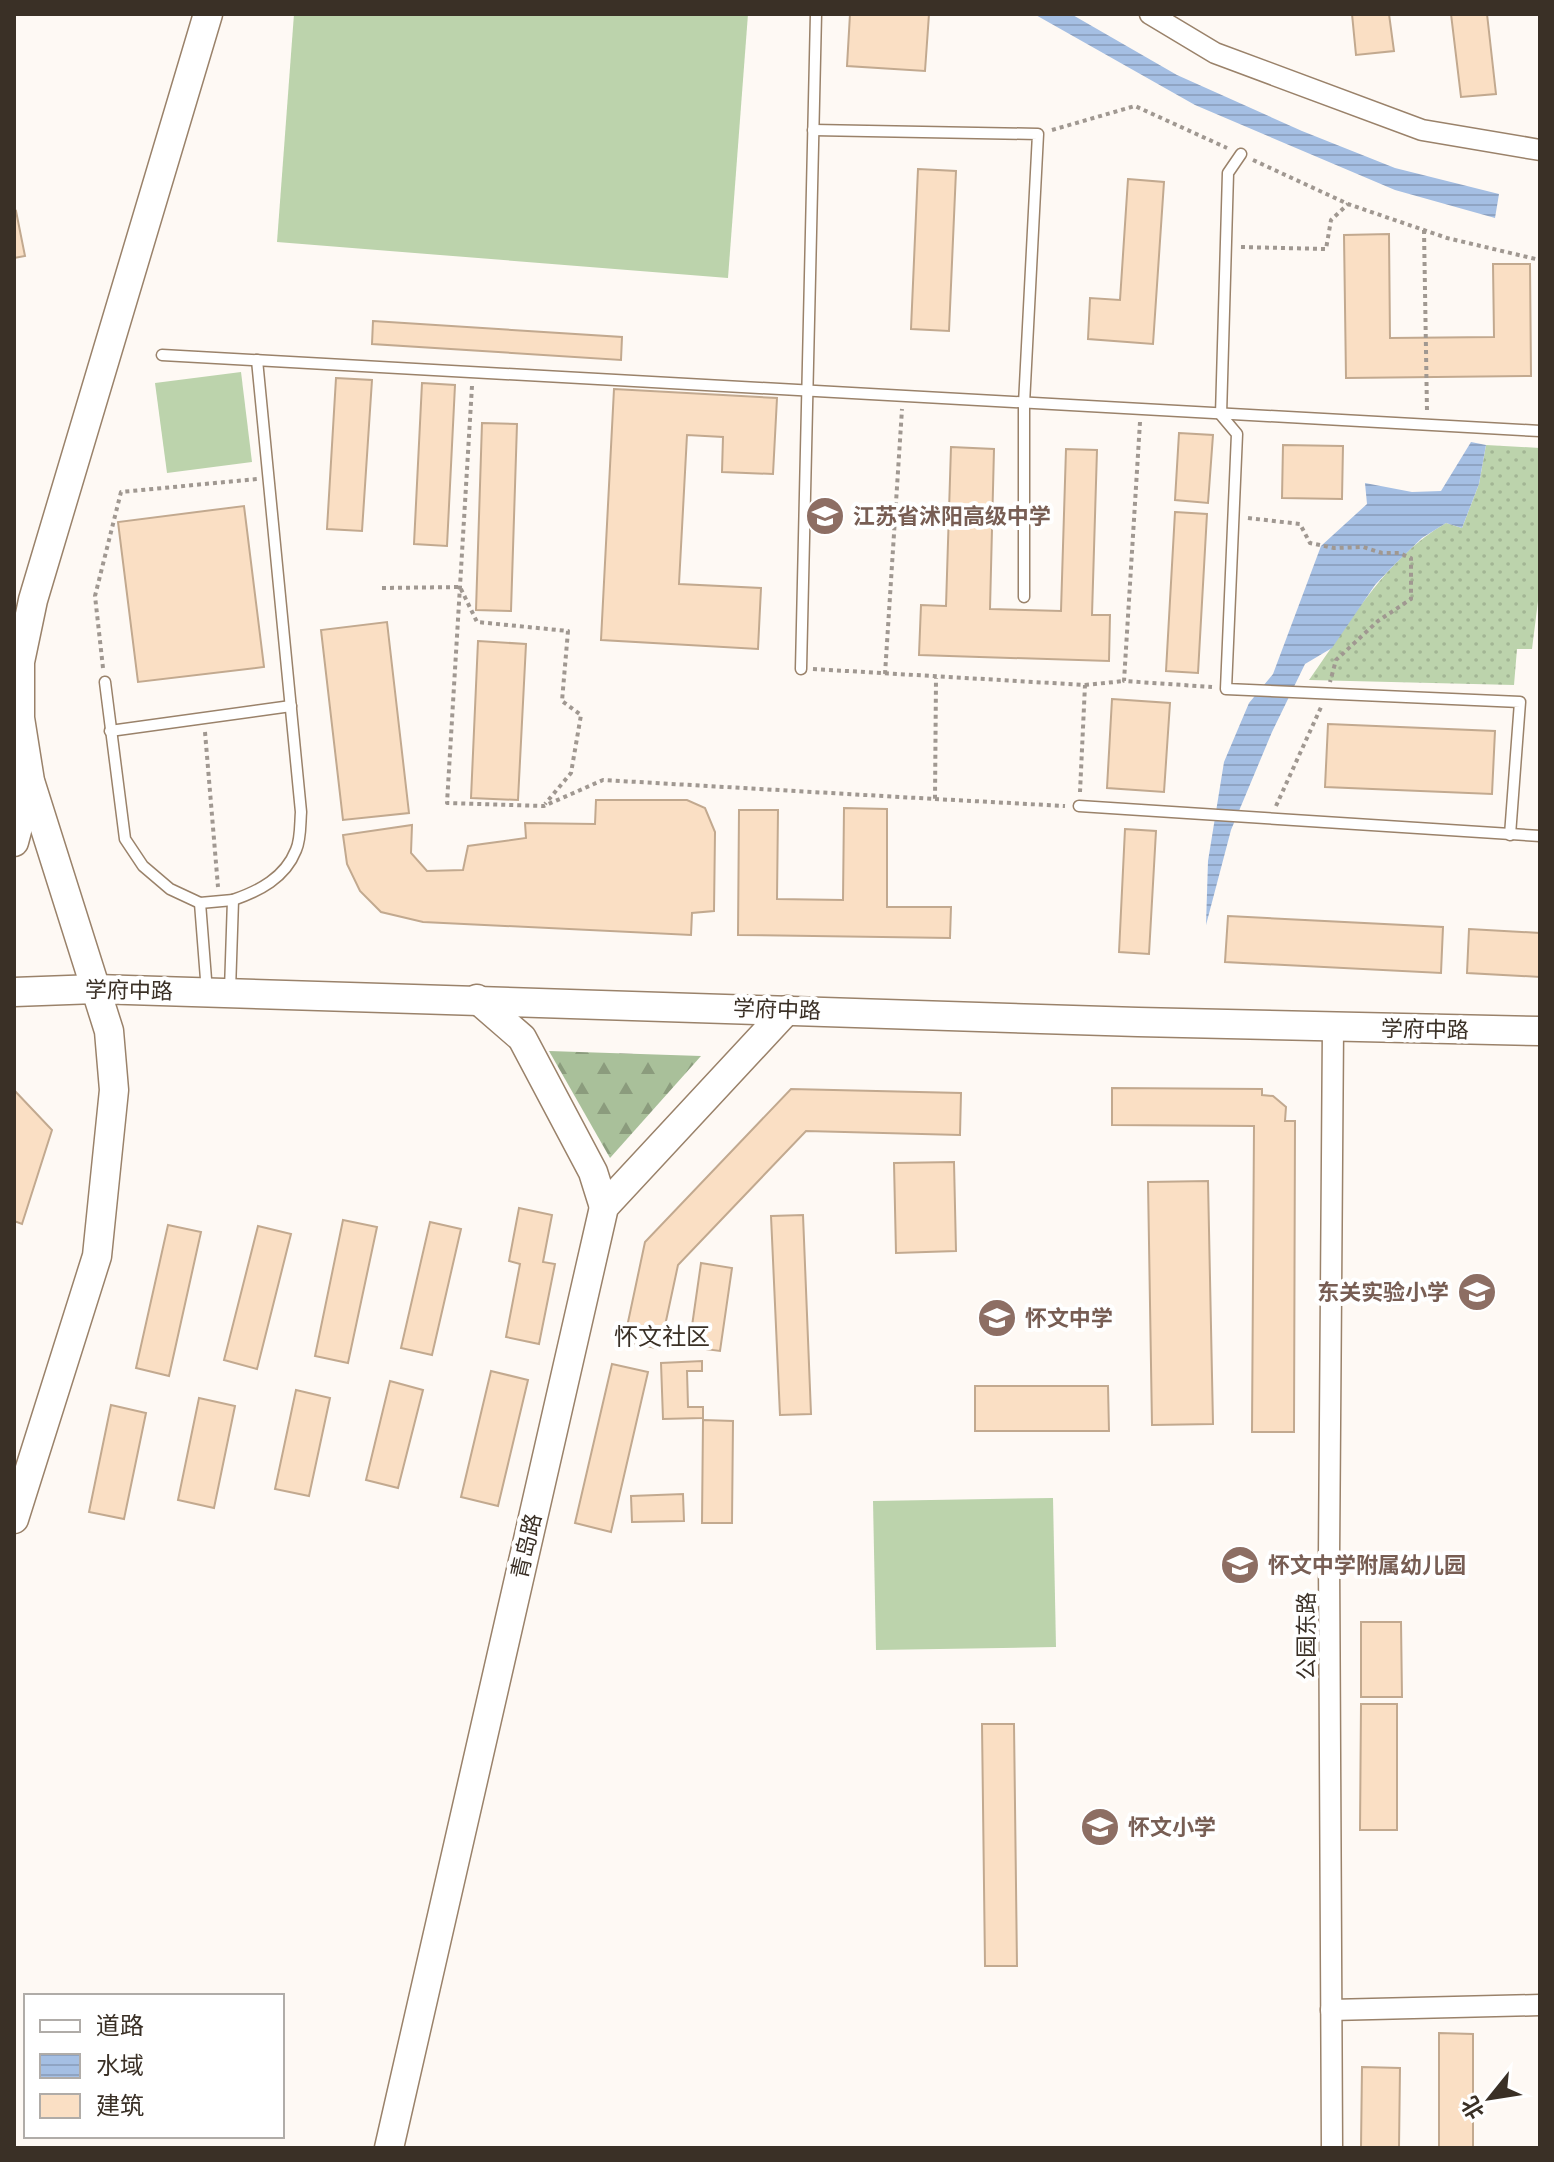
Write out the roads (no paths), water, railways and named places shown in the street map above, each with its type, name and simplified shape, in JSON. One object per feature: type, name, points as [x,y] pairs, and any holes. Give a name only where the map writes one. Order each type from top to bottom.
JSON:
[{"type":"street","points":[[14,1519],[97,1256],[114,1090],[109,1031],[30,781],[17,682],[33,600],[208,14]]},
{"type":"street","points":[[1150,14],[1215,53],[1422,130],[1540,150]]},
{"type":"street","points":[[14,842],[30,781]]},
{"type":"street","name":"学府中路","points":[[14,992],[96,989],[218,992],[1540,1031]]},
{"type":"street","points":[[477,999],[522,1038],[593,1172],[604,1207],[787,1010]]},
{"type":"street","name":"公园东路","points":[[1332,2148],[1329,1557],[1333,1027]]},
{"type":"street","name":"青岛路","points":[[389,2148],[604,1207]]},
{"type":"street","points":[[1331,2010],[1540,2005]]},
{"type":"lane","points":[[801,669],[816,14]]},
{"type":"lane","points":[[813,130],[1038,134],[1024,404],[1024,597]]},
{"type":"lane","points":[[1241,154],[1228,173],[1221,415],[1237,434],[1226,689],[1520,702],[1510,835]]},
{"type":"lane","points":[[162,355],[1540,431]]},
{"type":"lane","points":[[105,682],[125,839],[143,866],[170,889],[200,903],[233,900],[260,891],[283,871],[297,849],[301,812],[257,360]]},
{"type":"lane","points":[[110,731],[291,706]]},
{"type":"lane","points":[[1079,806],[1540,836]]},
{"type":"lane","points":[[218,992],[233,900]]},
{"type":"lane","points":[[200,903],[218,992]]},
{"type":"water","points":[[1034,14],[1071,14],[1177,75],[1302,131],[1395,168],[1499,194],[1495,218],[1395,190],[1195,105]]},
{"type":"water","points":[[1471,442],[1486,445],[1479,484],[1462,528],[1446,523],[1422,538],[1375,585],[1332,648],[1305,664],[1272,732],[1231,830],[1206,925],[1208,861],[1224,762],[1249,703],[1273,674],[1321,546],[1367,504],[1365,483],[1412,492],[1441,491]]},
{"type":"place","name":"江苏省沭阳高级中学","points":[[825,516]]},
{"type":"place","name":"东关实验小学","points":[[1477,1292]]},
{"type":"place","name":"怀文中学","points":[[997,1318]]},
{"type":"place","name":"怀文中学附属幼儿园","points":[[1240,1565]]},
{"type":"place","name":"怀文小学","points":[[1100,1827]]},
{"type":"district","name":"怀文社区","points":[[662,1336]]}]
